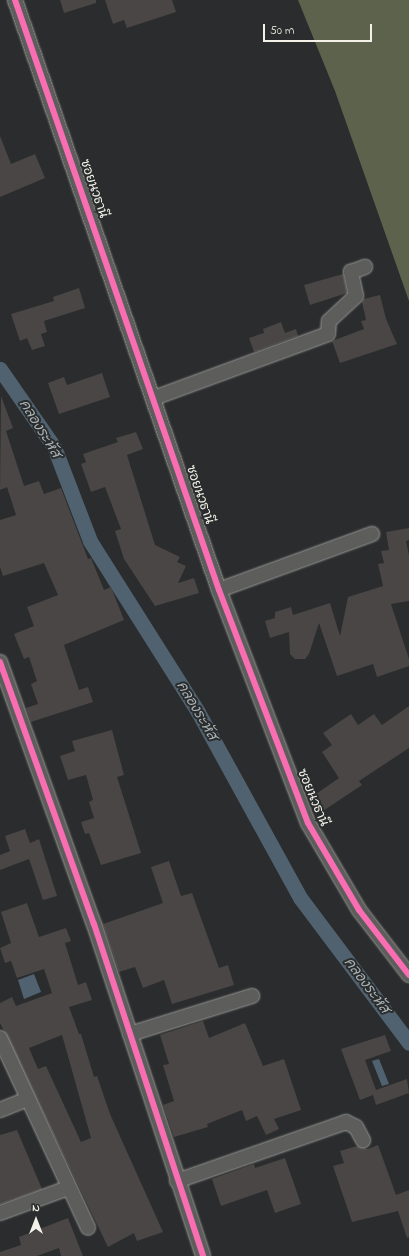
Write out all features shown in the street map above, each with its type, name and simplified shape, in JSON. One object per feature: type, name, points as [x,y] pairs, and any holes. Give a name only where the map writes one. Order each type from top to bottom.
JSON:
[{"type":"street","name":"ซอยนวธานี","points":[[15,0],[154,398],[219,590],[308,823],[359,910],[409,975]]},
{"type":"street","points":[[154,398],[328,334],[329,321],[356,296],[351,272],[365,267]]},
{"type":"street","points":[[219,590],[372,534]]},
{"type":"street","points":[[0,662],[94,924],[203,1256]]},
{"type":"street","points":[[130,1034],[252,996]]},
{"type":"street","points":[[0,1038],[68,1188],[88,1228]]},
{"type":"street","points":[[0,1110],[27,1099]]},
{"type":"street","points":[[177,1180],[346,1122],[356,1127],[363,1140]]},
{"type":"street","points":[[0,1213],[68,1188]]},
{"type":"green space","points":[[298,0],[409,0],[409,301],[335,91]]},
{"type":"water","points":[[34,974],[41,992],[24,999],[18,980]]},
{"type":"water","points":[[379,1059],[389,1084],[382,1086],[372,1061]]},
{"type":"building","points":[[60,0],[96,0],[96,3],[64,13]]},
{"type":"building","points":[[105,0],[172,0],[176,12],[127,28],[124,20],[113,24]]},
{"type":"building","points":[[0,136],[11,164],[35,154],[45,178],[0,197]]},
{"type":"building","points":[[343,274],[347,293],[310,305],[304,285]]},
{"type":"building","points":[[79,288],[85,308],[44,321],[47,332],[41,334],[45,346],[32,350],[27,338],[20,341],[11,314],[54,301],[53,297]]},
{"type":"building","points":[[380,295],[386,319],[397,344],[340,363],[332,341],[364,329],[361,321],[366,320],[362,302],[364,299]]},
{"type":"building","points":[[281,322],[285,333],[296,329],[298,336],[254,352],[249,338],[264,333],[263,329]]},
{"type":"building","points":[[102,373],[110,397],[59,414],[48,383],[64,377],[67,385]]},
{"type":"building","points":[[1,396],[13,428],[6,431],[24,486],[39,481],[44,494],[61,488],[88,559],[91,558],[104,590],[111,587],[124,620],[64,645],[79,690],[88,687],[93,702],[31,722],[26,708],[38,704],[31,684],[37,681],[29,657],[24,659],[14,634],[34,626],[27,607],[58,595],[44,563],[3,576],[0,567],[0,520],[16,515],[7,487],[0,490]]},
{"type":"building","points":[[136,432],[143,449],[127,455],[155,545],[180,557],[177,562],[186,566],[178,583],[194,578],[199,593],[155,606],[124,559],[115,531],[121,529],[105,487],[91,492],[81,464],[86,462],[83,454],[118,442],[116,438]]},
{"type":"building","points":[[409,528],[409,540],[406,541],[409,555],[409,601],[391,604],[409,659],[409,666],[377,677],[373,664],[337,676],[319,623],[309,654],[305,659],[295,659],[290,654],[289,632],[270,638],[265,621],[275,618],[275,612],[291,607],[293,615],[330,603],[340,636],[348,597],[383,586],[378,564],[384,563],[381,551],[389,550],[386,532]]},
{"type":"building","points":[[409,706],[409,748],[359,781],[362,785],[323,811],[313,796],[339,778],[322,752],[332,745],[323,733],[351,714],[358,725],[374,714],[382,725]]},
{"type":"building","points":[[112,730],[124,775],[117,777],[141,853],[101,865],[89,833],[85,834],[81,822],[94,818],[89,802],[93,800],[86,775],[68,780],[60,756],[75,751],[72,741]]},
{"type":"building","points":[[25,829],[30,843],[39,839],[57,896],[43,900],[29,859],[0,870],[0,855],[10,851],[5,836]]},
{"type":"building","points":[[169,861],[181,896],[192,893],[219,968],[228,965],[234,985],[172,1004],[164,980],[143,988],[135,967],[119,972],[103,924],[163,903],[151,867]]},
{"type":"building","points":[[27,903],[39,937],[66,928],[71,941],[65,943],[78,985],[86,982],[92,1000],[69,1007],[79,1034],[81,1034],[94,1077],[97,1076],[110,1114],[163,1232],[137,1241],[134,1233],[108,1247],[0,1023],[0,1003],[12,997],[16,1006],[52,993],[44,969],[17,978],[11,961],[5,963],[0,948],[11,943],[1,912]],"holes":[[[62,1035],[91,1138],[81,1142],[46,1066],[38,1069],[29,1048]]]},
{"type":"building","points":[[203,1021],[209,1038],[245,1023],[263,1066],[284,1059],[301,1110],[274,1119],[279,1129],[266,1135],[257,1116],[246,1121],[242,1110],[207,1124],[208,1127],[174,1137],[163,1105],[174,1101],[163,1065],[169,1064],[160,1035]]},
{"type":"building","points":[[385,1035],[391,1051],[365,1060],[376,1090],[407,1079],[409,1093],[376,1105],[373,1095],[360,1100],[341,1049]]},
{"type":"building","points":[[17,1130],[42,1189],[0,1204],[0,1135]]},
{"type":"building","points":[[378,1145],[396,1195],[409,1190],[409,1237],[407,1238],[398,1211],[352,1222],[333,1166],[344,1163],[340,1151],[357,1146],[368,1149]]},
{"type":"building","points":[[285,1158],[301,1204],[275,1213],[267,1190],[221,1206],[212,1179],[254,1164],[255,1168]]},
{"type":"building","points":[[68,1218],[83,1256],[61,1256],[59,1248],[37,1256],[0,1256],[0,1252],[21,1245],[19,1237]]},
{"type":"waterway","name":"คลองระหัส","points":[[0,369],[54,447],[90,541],[198,712],[301,899],[409,1043]]},
{"type":"cycle path","points":[[15,0],[219,590],[308,823],[359,910],[409,975]]},
{"type":"cycle path","points":[[0,662],[94,924],[203,1256]]}]
